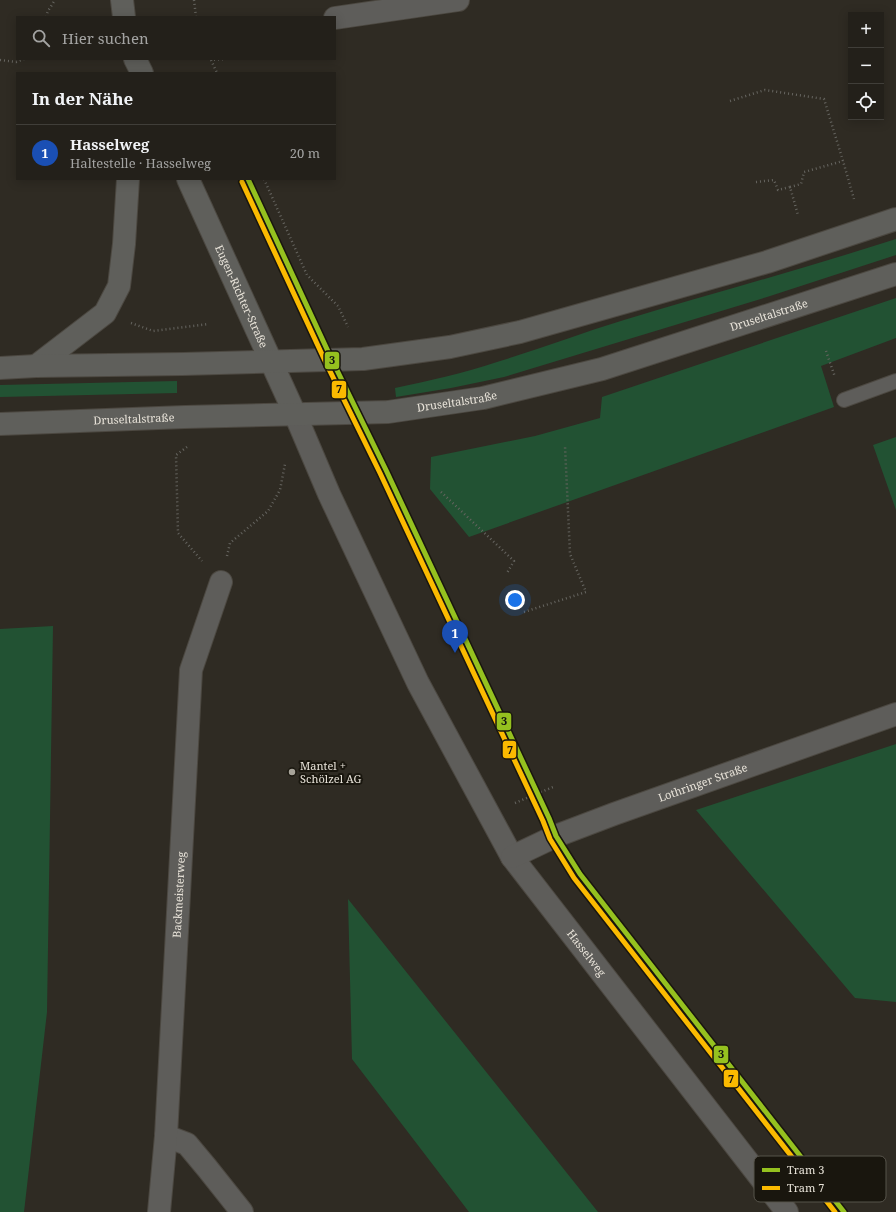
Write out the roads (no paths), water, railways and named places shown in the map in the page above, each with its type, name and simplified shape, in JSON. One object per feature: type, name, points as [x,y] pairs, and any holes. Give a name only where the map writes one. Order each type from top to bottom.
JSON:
[{"type":"main road","points":[[122,0],[124,16]]},
{"type":"main road","points":[[125,60],[125,72]]},
{"type":"main road","points":[[136,60],[142,72]]},
{"type":"main road","points":[[36,366],[105,313],[119,286],[124,244],[128,180]]},
{"type":"main road","name":"Eugen-Richter-Straße","points":[[188,180],[295,414]]},
{"type":"main road","points":[[0,368],[364,359],[450,347],[520,332],[766,262],[896,219]]},
{"type":"main road","name":"Druseltalstraße","points":[[0,424],[185,417],[388,412],[490,396],[602,370],[896,274]]},
{"type":"street","points":[[336,18],[458,0]]},
{"type":"street","name":"Hasselweg","points":[[295,414],[329,494],[418,683],[512,857],[754,1169]]},
{"type":"street","name":"Backmeisterweg","points":[[159,1212],[166,1136],[192,670],[221,582]]},
{"type":"street","name":"Lothringer Straße","points":[[512,857],[556,836],[614,814],[896,714]]},
{"type":"street","points":[[166,1136],[187,1144],[242,1212]]},
{"type":"street","name":"Hasselweg","points":[[779,1202],[787,1212]]},
{"type":"lane","points":[[844,400],[896,381]]},
{"type":"tram line","name":"3","points":[[248,180],[332,360],[386,470],[549,818],[556,836],[580,874],[800,1156]]},
{"type":"tram line","name":"7","points":[[242,182],[326,363],[380,473],[543,821],[550,839],[574,878],[791,1156]]},
{"type":"tram line","name":"7","points":[[827,1202],[835,1212]]},
{"type":"tram line","name":"3","points":[[836,1202],[844,1212]]},
{"type":"place","name":"Hasselweg","points":[[455,653]]},
{"type":"place","name":"Mantel + Schölzel AG","points":[[292,772]]}]
